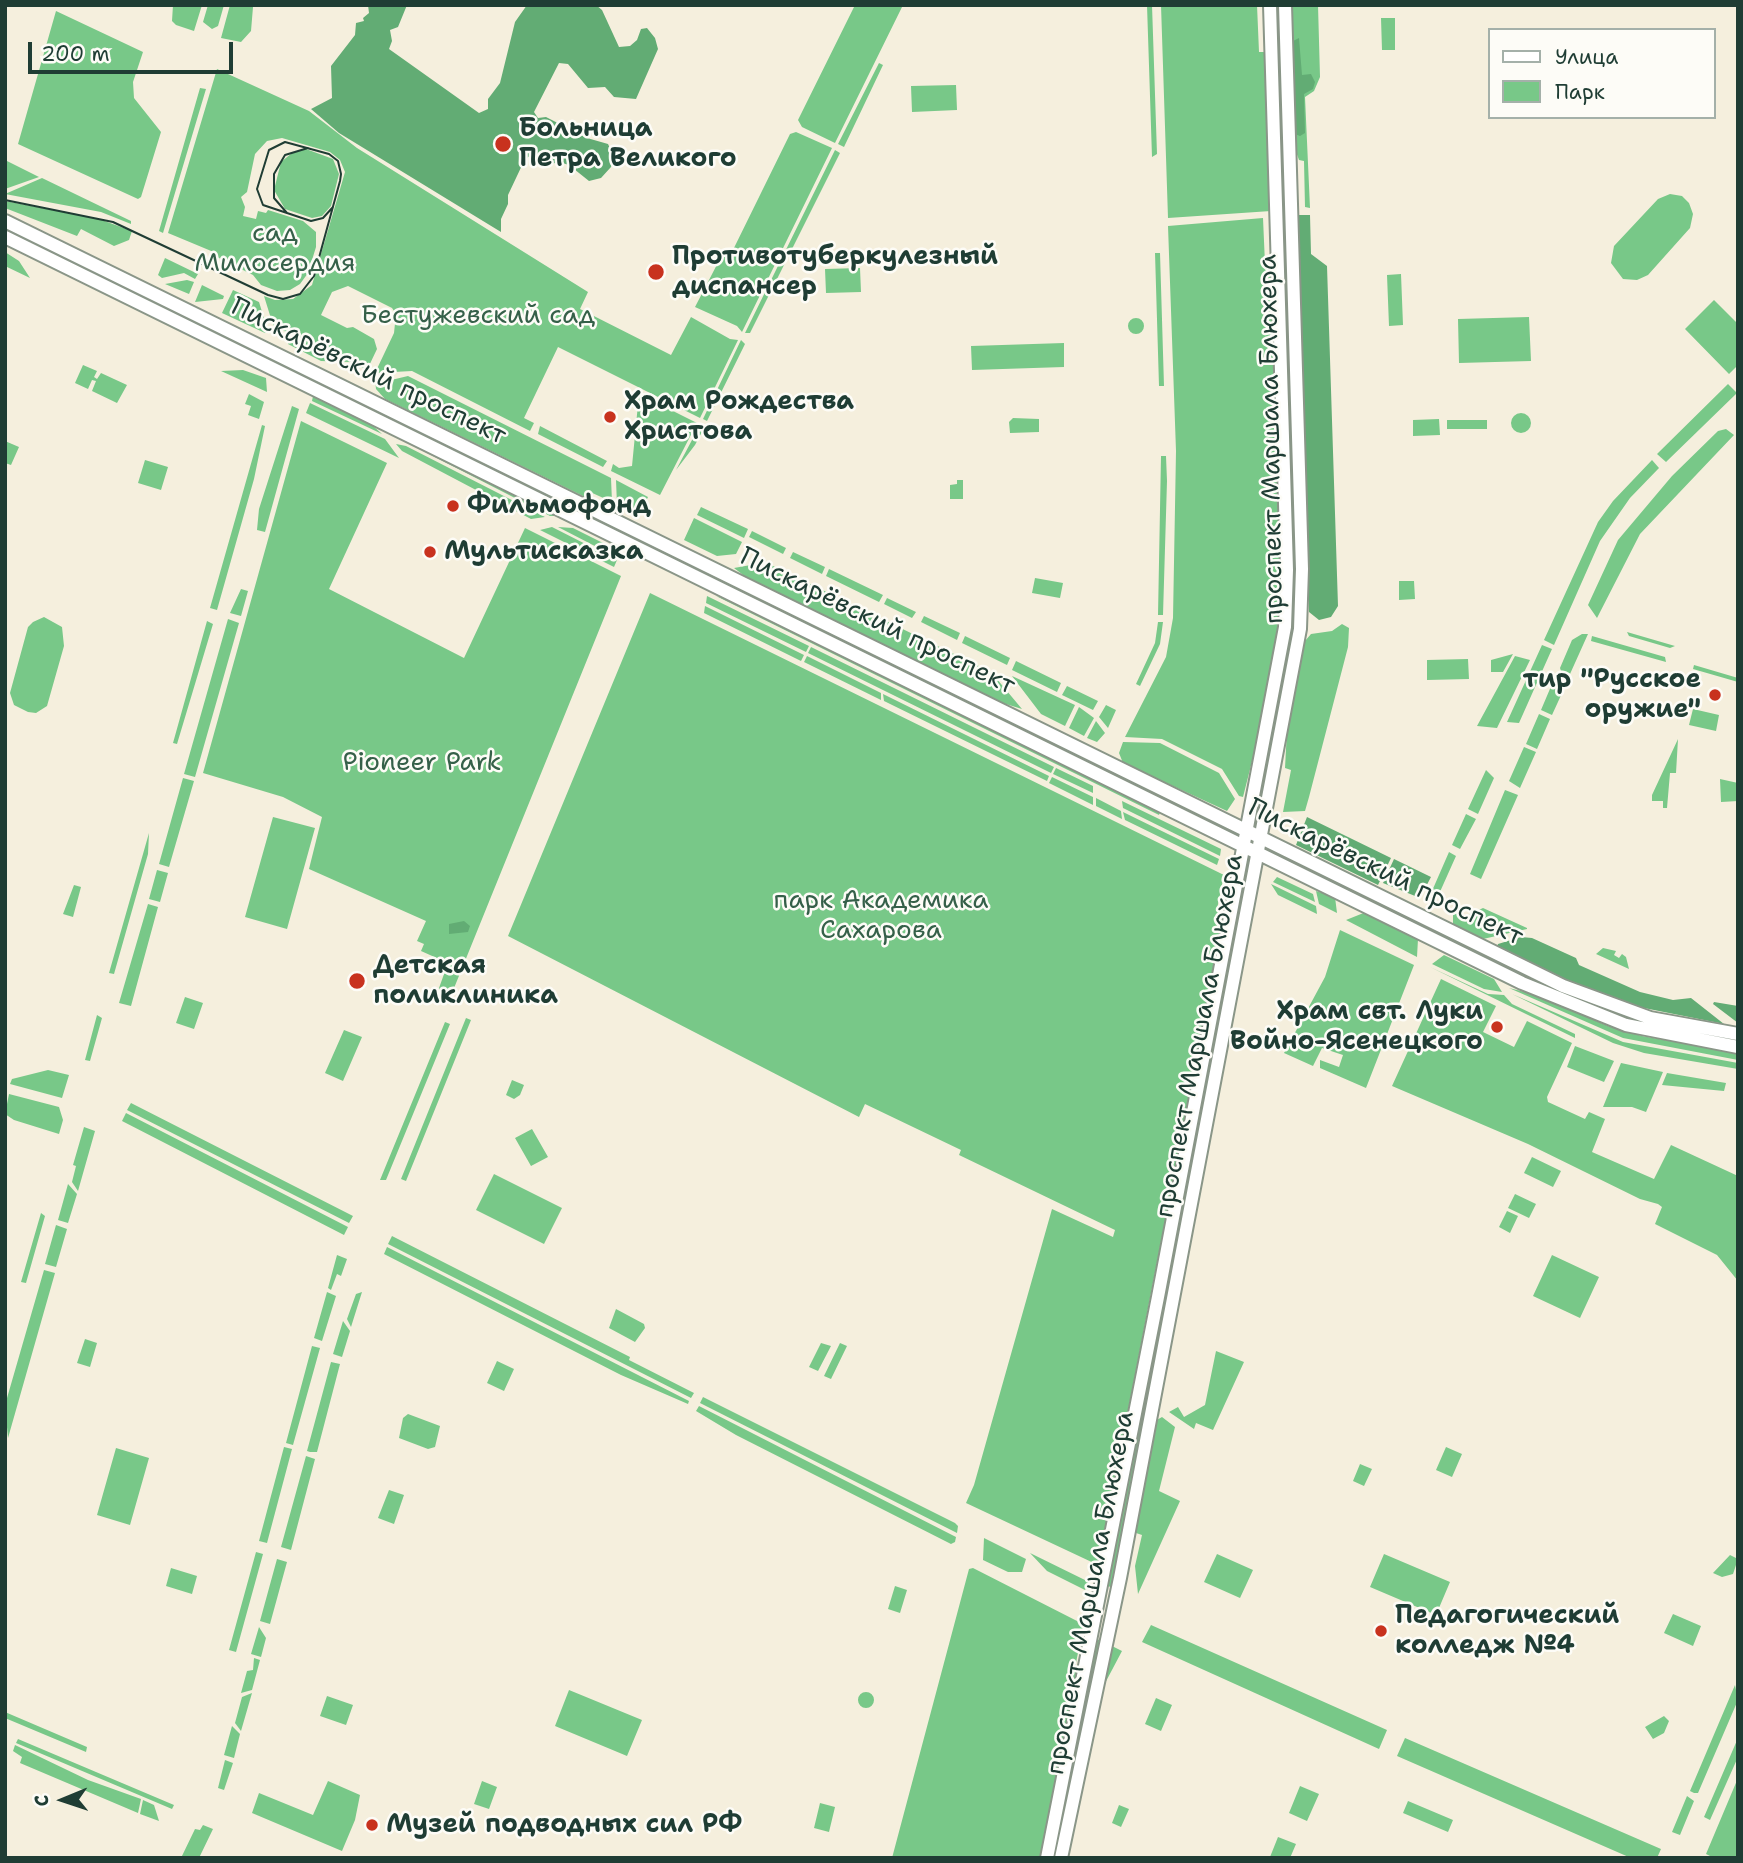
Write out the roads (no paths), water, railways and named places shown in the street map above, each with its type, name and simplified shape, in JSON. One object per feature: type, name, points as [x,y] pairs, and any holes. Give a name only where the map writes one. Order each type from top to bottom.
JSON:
[{"type":"main road","name":"проспект Маршала Блюхера","points":[[1047,1858],[1285,627],[1287,570],[1270,5]]},
{"type":"main road","name":"проспект Маршала Блюхера","points":[[1061,1858],[1117,1590],[1300,629],[1302,569],[1284,5]]},
{"type":"main road","name":"Пискарёвский проспект","points":[[5,220],[1590,998],[1650,1018],[1738,1034]]},
{"type":"main road","name":"Пискарёвский проспект","points":[[5,237],[1522,983],[1598,1016],[1643,1030],[1738,1047]]},
{"type":"main road","points":[[1285,627],[1300,629]]},
{"type":"main road","points":[[1181,1172],[1196,1176]]},
{"type":"tram line","points":[[5,200],[113,222],[268,295],[283,299],[300,294],[314,276],[340,181],[341,174],[338,161],[329,154],[285,142],[269,150],[257,189],[263,205],[311,221],[323,218],[333,207]]},
{"type":"tram line","points":[[287,213],[274,198],[274,174],[285,155],[308,148]]},
{"type":"place","name":"Больница Петра Великого","points":[[503,144]]},
{"type":"place","name":"Противотуберкулезный диспансер","points":[[656,272]]},
{"type":"place","name":"Храм Рождества Христова","points":[[610,417]]},
{"type":"place","name":"Фильмофонд","points":[[453,506]]},
{"type":"place","name":"Мультисказка","points":[[430,552]]},
{"type":"place","name":"тир \"Русское оружие\"","points":[[1715,695]]},
{"type":"place","name":"Детская поликлиника","points":[[357,981]]},
{"type":"place","name":"Храм свт. Луки Войно-Ясенецкого","points":[[1497,1027]]},
{"type":"place","name":"Педагогический колледж №4","points":[[1381,1631]]},
{"type":"place","name":"Музей подводных сил РФ","points":[[372,1825]]},
{"type":"park label","name":"сад Милосердия","points":[[275,249]]},
{"type":"park label","name":"Бестужевский сад","points":[[478,316]]},
{"type":"park label","name":"Pioneer Park","points":[[422,763]]},
{"type":"park label","name":"парк Академика Сахарова","points":[[881,916]]}]
